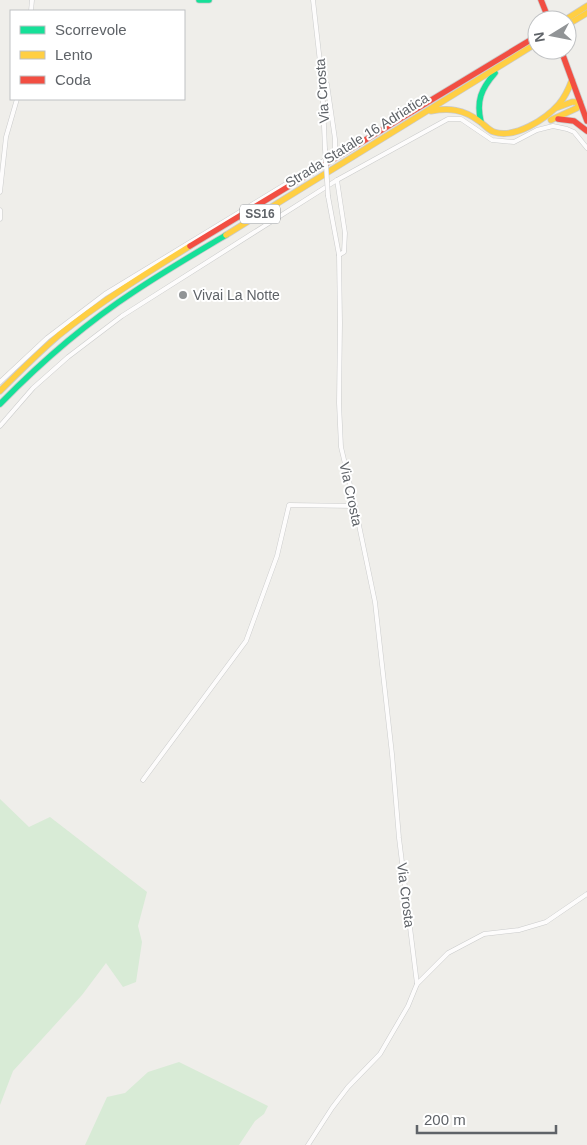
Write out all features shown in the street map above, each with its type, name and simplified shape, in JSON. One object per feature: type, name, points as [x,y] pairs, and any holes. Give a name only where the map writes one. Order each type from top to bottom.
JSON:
[{"type":"main road","points":[[199,0],[210,0]]},
{"type":"main road","name":"Strada Statale 16 Adriatica","points":[[0,391],[48,344],[86,314],[170,259],[527,46]]},
{"type":"main road","name":"Strada Statale 16 Adriatica","points":[[0,404],[40,365],[101,313],[502,65],[527,47]]},
{"type":"main road","points":[[565,60],[587,121]]},
{"type":"main road","name":"SS16","points":[[481,122],[477,108],[479,96],[484,85],[502,65]]},
{"type":"main road","name":"SS16","points":[[550,116],[572,80]]},
{"type":"main road","name":"SS16","points":[[426,112],[450,108],[460,109],[489,129],[505,134],[516,132],[550,116],[577,108],[580,102],[562,105],[550,116]]},
{"type":"main road","points":[[550,116],[578,122],[587,131]]},
{"type":"street","name":"Via Crosta","points":[[313,1],[322,80],[328,196],[339,255],[339,403],[341,447],[376,612],[392,754],[398,838],[416,984]]},
{"type":"street","points":[[0,382],[47,338],[105,294],[335,154],[335,139],[327,84],[322,80]]},
{"type":"street","points":[[0,192],[6,137],[17,100]]},
{"type":"street","points":[[0,426],[33,388],[54,369],[122,316],[337,180],[448,119],[461,119],[492,140],[514,142],[537,130],[553,126],[574,132],[587,148]]},
{"type":"street","points":[[337,180],[345,233],[344,252],[339,255]]},
{"type":"street","points":[[0,210],[0,219]]},
{"type":"street","points":[[143,780],[246,641],[277,556],[289,505],[355,506]]},
{"type":"street","points":[[308,1145],[343,1094],[380,1054],[408,1006],[416,984],[448,952],[484,934],[519,930],[546,922],[587,894]]},
{"type":"green space","points":[[0,799],[29,827],[50,817],[147,892],[138,926],[142,942],[136,982],[123,987],[106,963],[82,995],[13,1071],[0,1105]]},
{"type":"green space","points":[[179,1062],[268,1106],[264,1114],[255,1121],[239,1145],[85,1145],[107,1097],[125,1093],[148,1072]]},
{"type":"traffic: fast","points":[[199,0],[209,0]]},
{"type":"traffic: fast","points":[[481,122],[479,108],[481,96],[486,84],[495,73]]},
{"type":"traffic: fast","points":[[0,404],[31,373],[99,316],[180,262],[226,235]]},
{"type":"traffic: slow","points":[[577,12],[587,6]]},
{"type":"traffic: slow","points":[[577,19],[587,13]]},
{"type":"traffic: slow","points":[[226,235],[527,49]]},
{"type":"traffic: slow","points":[[431,111],[450,110],[462,112],[473,117],[494,132],[511,133],[530,126],[553,110],[563,98],[572,80]]},
{"type":"traffic: slow","points":[[551,120],[577,108],[580,102],[572,102],[556,108]]},
{"type":"traffic: slow","points":[[0,391],[59,335],[90,311],[190,246]]},
{"type":"traffic: jam","points":[[541,0],[545,10]]},
{"type":"traffic: jam","points":[[190,246],[527,42]]},
{"type":"traffic: jam","points":[[565,60],[587,121]]},
{"type":"traffic: jam","points":[[558,119],[574,121],[587,131]]},
{"type":"place","name":"Vivai La Notte","points":[[183,295]]}]
